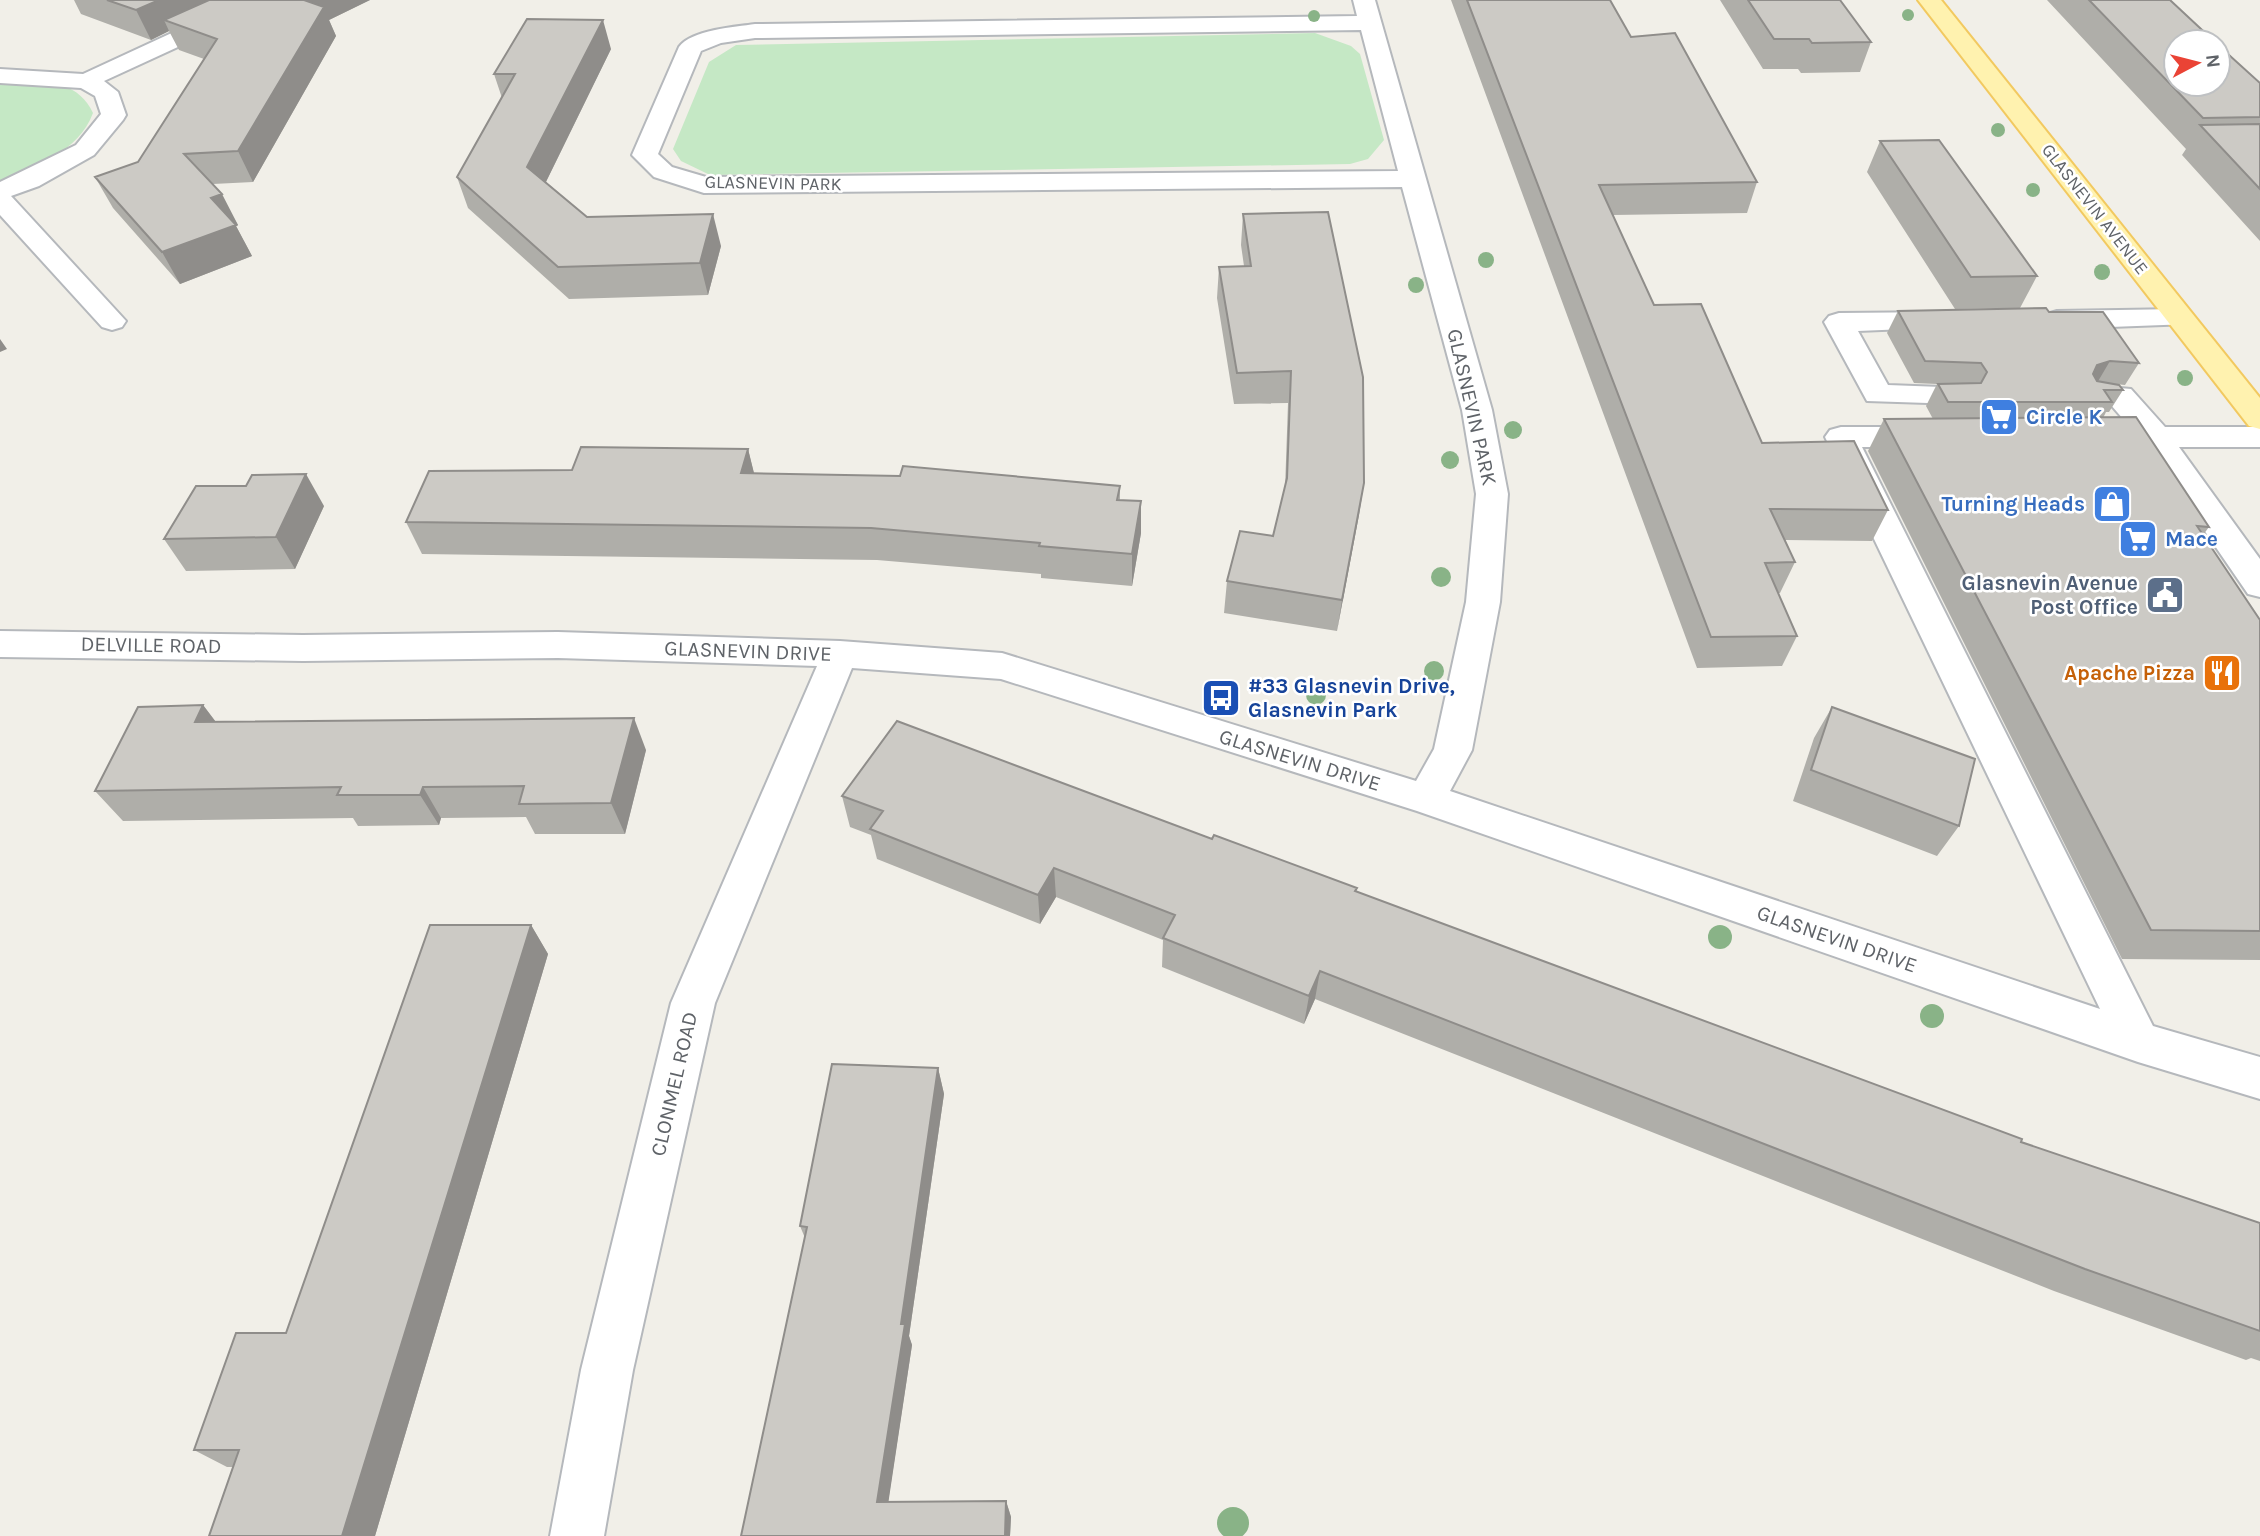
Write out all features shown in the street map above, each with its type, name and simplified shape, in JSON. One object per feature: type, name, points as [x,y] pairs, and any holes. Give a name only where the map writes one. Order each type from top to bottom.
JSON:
[{"type":"main road","name":"GLASNEVIN AVENUE","points":[[1929,0],[2260,419]]},
{"type":"street","points":[[86,81],[261,0]]},
{"type":"street","name":"GLASNEVIN PARK","points":[[1413,179],[704,186],[663,172],[645,155],[691,47],[716,37],[755,32],[1367,12],[1477,410],[1492,494],[1483,602],[1453,750],[1426,799]]},
{"type":"street","points":[[0,76],[86,81],[106,92],[114,115],[85,150],[30,180],[0,191]]},
{"type":"street","points":[[0,199],[112,321]]},
{"type":"street","points":[[2028,320],[2180,318]]},
{"type":"street","points":[[1958,394],[1878,394],[1839,322],[1973,321]]},
{"type":"street","points":[[2097,395],[2120,396],[2156,437],[2260,585]]},
{"type":"street","points":[[1965,437],[1841,437],[2138,1042]]},
{"type":"street","points":[[2060,437],[2260,437]]},
{"type":"street","name":"DELVILLE ROAD","points":[[0,644],[303,648]]},
{"type":"street","name":"GLASNEVIN DRIVE","points":[[303,648],[558,645],[840,654],[1002,666],[1426,799],[2138,1042],[2260,1078]]},
{"type":"street","name":"CLONMEL ROAD","points":[[578,1536],[607,1370],[693,1003],[840,654]]},
{"type":"green space","points":[[1315,33],[1351,46],[1360,54],[1384,140],[1368,159],[1350,164],[710,175],[681,161],[673,149],[709,62],[736,45]]},
{"type":"green space","points":[[0,81],[40,81],[65,87],[86,101],[93,113],[86,127],[66,148],[0,183]]},
{"type":"building","points":[[107,0],[159,0],[136,10]]},
{"type":"building","points":[[209,0],[304,0],[324,7],[238,151],[184,154],[222,194],[211,198],[236,225],[162,252],[95,177],[138,162],[217,39],[164,20]]},
{"type":"building","points":[[1467,0],[1610,0],[1631,37],[1675,33],[1757,182],[1599,185],[1654,305],[1701,304],[1762,443],[1854,441],[1888,510],[1770,509],[1795,562],[1765,563],[1797,636],[1711,637]]},
{"type":"building","points":[[1748,0],[1840,0],[1871,42],[1812,43],[1809,39],[1774,39]]},
{"type":"building","points":[[2089,0],[2170,0],[2200,28],[2162,28],[2162,76]]},
{"type":"building","points":[[527,19],[603,20],[527,167],[587,217],[713,214],[700,263],[558,267],[457,177],[515,74],[494,74]]},
{"type":"building","points":[[2232,58],[2260,83],[2260,117],[2203,118],[2184,98],[2232,98]]},
{"type":"building","points":[[2260,124],[2260,189],[2200,125]]},
{"type":"building","points":[[1939,140],[2037,276],[1971,277],[1880,141]]},
{"type":"building","points":[[1328,212],[1363,377],[1364,483],[1342,600],[1227,581],[1240,531],[1273,536],[1287,478],[1291,371],[1237,373],[1219,267],[1251,266],[1243,214]]},
{"type":"building","name":"Circle K","points":[[2046,308],[2049,312],[2103,312],[2139,363],[2110,361],[2097,365],[2093,374],[2097,381],[2119,385],[2123,390],[2104,390],[2112,402],[1948,402],[1938,384],[1981,383],[1987,372],[1981,363],[1925,361],[1898,311]]},
{"type":"building","points":[[2136,417],[2209,527],[2197,526],[2260,620],[2260,931],[2151,930],[1884,419]]},
{"type":"building","points":[[581,447],[748,449],[741,473],[900,476],[903,466],[1120,486],[1117,500],[1141,501],[1132,554],[871,528],[406,522],[429,471],[572,470]]},
{"type":"building","points":[[306,474],[276,537],[164,539],[196,486],[246,486],[252,475]]},
{"type":"building","points":[[203,705],[195,722],[634,718],[611,803],[519,804],[524,786],[423,787],[420,795],[337,795],[341,787],[95,791],[138,707]]},
{"type":"building","points":[[1832,707],[1975,759],[1959,826],[1811,770]]},
{"type":"building","points":[[897,721],[1212,839],[1214,835],[1357,888],[1355,891],[2022,1139],[2021,1142],[2260,1223],[2260,1331],[2085,1269],[1320,971],[1309,996],[1163,938],[1175,915],[1054,868],[1038,895],[870,829],[883,811],[842,796]]},
{"type":"building","points":[[430,925],[531,925],[342,1536],[209,1536],[239,1450],[194,1450],[236,1333],[286,1333]]},
{"type":"building","points":[[832,1064],[938,1068],[901,1324],[905,1324],[877,1502],[1006,1501],[1005,1536],[741,1536],[807,1227],[800,1226]]},
{"type":"place","name":"Circle K","points":[[1999,417]]},
{"type":"place","name":"Turning Heads","points":[[2112,504]]},
{"type":"place","name":"Mace","points":[[2138,539]]},
{"type":"place","name":"Glasnevin Avenue Post Office","points":[[2165,595]]},
{"type":"place","name":"Apache Pizza","points":[[2222,673]]},
{"type":"place","name":"#33 Glasnevin Drive, Glasnevin Park","points":[[1221,698]]}]
